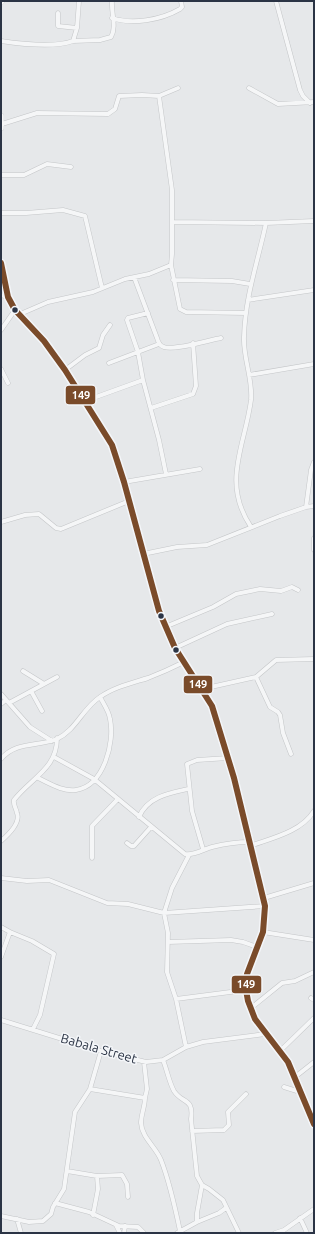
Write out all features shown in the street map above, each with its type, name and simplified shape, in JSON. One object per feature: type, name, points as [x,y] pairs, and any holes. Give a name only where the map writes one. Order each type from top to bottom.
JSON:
[{"type":"main road","points":[[1,116],[1,126]]},
{"type":"main road","points":[[1,263],[8,297],[16,313],[44,341],[65,370],[112,445],[124,482],[158,611],[175,648],[212,706],[228,758],[265,906],[263,932],[247,974],[246,990],[255,1019],[288,1062],[314,1124]]},
{"type":"street","points":[[73,41],[77,28],[79,1]]},
{"type":"street","points":[[1,41],[34,44],[57,44],[110,38],[114,30],[112,1]]},
{"type":"street","points":[[112,18],[125,21],[153,19],[180,10],[182,7],[181,1]]},
{"type":"street","points":[[276,1],[300,90],[303,96],[312,102]]},
{"type":"street","points":[[58,13],[58,26],[77,28]]},
{"type":"street","points":[[1,126],[36,113],[108,114],[115,109],[119,96],[159,96],[178,88]]},
{"type":"street","points":[[249,88],[274,103],[312,102]]},
{"type":"street","points":[[159,96],[170,176],[172,222],[171,265],[178,307],[182,311],[246,313]]},
{"type":"street","points":[[1,175],[24,175],[47,164],[71,167]]},
{"type":"street","points":[[1,213],[26,213],[63,210],[86,216],[102,288]]},
{"type":"street","points":[[172,222],[266,223],[314,221]]},
{"type":"street","points":[[251,527],[244,517],[236,485],[238,457],[251,401],[244,338],[246,313],[250,284],[266,223]]},
{"type":"street","points":[[1,330],[16,313],[48,302],[102,288],[114,282],[149,274],[171,265]]},
{"type":"street","points":[[134,277],[159,344],[164,347],[172,348],[221,338]]},
{"type":"street","points":[[173,280],[232,281],[250,284]]},
{"type":"street","points":[[248,300],[258,297],[314,290]]},
{"type":"street","points":[[1,295],[8,297]]},
{"type":"street","points":[[148,313],[128,319],[138,352],[143,380],[166,474]]},
{"type":"street","points":[[65,370],[85,355],[99,348],[103,335],[110,325]]},
{"type":"street","points":[[151,408],[193,394],[196,386],[193,343]]},
{"type":"street","points":[[108,363],[159,344]]},
{"type":"street","points":[[249,375],[314,364]]},
{"type":"street","points":[[1,369],[8,383]]},
{"type":"street","points":[[85,402],[143,380]]},
{"type":"street","points":[[306,507],[311,470],[314,462]]},
{"type":"street","points":[[124,482],[200,469]]},
{"type":"street","points":[[1,522],[25,515],[39,514],[56,528],[61,529],[129,501]]},
{"type":"street","points":[[143,554],[177,547],[207,545],[251,527],[306,507],[314,506]]},
{"type":"street","points":[[314,538],[314,550]]},
{"type":"street","points":[[165,627],[208,609],[242,592],[260,589],[281,591],[292,587],[298,590]]},
{"type":"street","points":[[175,648],[227,624],[272,614]]},
{"type":"street","points":[[202,689],[256,677],[276,660],[314,659]]},
{"type":"street","points":[[1,759],[18,746],[44,744],[58,738],[73,726],[100,696],[122,686],[167,671],[184,662]]},
{"type":"street","points":[[23,671],[44,684]]},
{"type":"street","points":[[1,704],[31,692],[57,677]]},
{"type":"street","points":[[256,677],[270,707],[280,715],[283,733],[291,754]]},
{"type":"street","points":[[31,692],[42,711]]},
{"type":"street","points":[[1,694],[30,727],[52,741]]},
{"type":"street","points":[[38,778],[62,788],[76,790],[84,787],[94,779],[104,765],[108,756],[111,730],[110,718],[100,696]]},
{"type":"street","points":[[1,841],[13,828],[18,818],[14,800],[48,767],[54,757],[58,738]]},
{"type":"street","points":[[54,757],[94,779],[182,852],[189,855]]},
{"type":"street","points":[[203,849],[195,824],[188,789],[186,768],[188,762],[228,758]]},
{"type":"street","points":[[139,817],[145,806],[156,798],[188,789]]},
{"type":"street","points":[[92,858],[92,826],[118,799]]},
{"type":"street","points":[[186,1047],[176,999],[167,972],[168,942],[164,913],[172,888],[189,855],[203,849],[226,844],[250,844],[282,835],[293,829],[313,814]]},
{"type":"street","points":[[127,844],[134,846],[151,827]]},
{"type":"street","points":[[1,878],[27,881],[49,880],[107,902],[128,904],[164,913],[265,906]]},
{"type":"street","points":[[264,898],[314,883]]},
{"type":"street","points":[[1,927],[32,941],[54,954],[40,1015],[33,1029]]},
{"type":"street","points":[[1,957],[10,932]]},
{"type":"street","points":[[263,932],[314,940]]},
{"type":"street","points":[[168,942],[231,940],[258,947]]},
{"type":"street","points":[[251,1008],[282,983],[295,981],[314,972]]},
{"type":"street","points":[[176,999],[246,990]]},
{"type":"street","points":[[280,1051],[314,1018]]},
{"type":"street","name":"Babala Street","points":[[1,1020],[101,1051],[144,1062],[163,1060],[186,1047],[218,1039],[265,1034]]},
{"type":"street","points":[[1,1216],[29,1222],[43,1221],[51,1214],[55,1203],[64,1189],[73,1119],[79,1104],[90,1089],[101,1051]]},
{"type":"street","points":[[163,1060],[175,1092],[191,1106],[197,1176],[202,1186],[197,1213],[197,1222]]},
{"type":"street","points":[[144,1062],[147,1089],[141,1122],[148,1141],[162,1161],[162,1166],[172,1191],[178,1232],[219,1213],[226,1208]]},
{"type":"street","points":[[295,1077],[314,1062]]},
{"type":"street","points":[[284,1087],[300,1092]]},
{"type":"street","points":[[90,1089],[145,1098]]},
{"type":"street","points":[[192,1131],[224,1130],[229,1125],[228,1112],[246,1094]]},
{"type":"street","points":[[67,1171],[97,1176],[122,1174],[127,1184],[128,1197]]},
{"type":"street","points":[[93,1215],[98,1189],[97,1176]]},
{"type":"street","points":[[202,1186],[209,1188],[223,1200],[239,1233]]},
{"type":"street","points":[[55,1203],[93,1215],[116,1225],[138,1227],[144,1233]]},
{"type":"street","points":[[275,1233],[284,1230],[314,1209]]},
{"type":"street","points":[[300,1218],[307,1233]]},
{"type":"street","points":[[17,1220],[21,1233]]},
{"type":"street","points":[[116,1225],[120,1233]]},
{"type":"street","points":[[124,1233],[125,1226]]},
{"type":"transit line","name":"149","points":[[1,263],[8,297],[15,310],[44,341],[65,370],[112,445],[124,482],[159,611],[175,648],[212,706],[234,778],[265,906],[263,932],[247,974],[246,990],[248,1001],[255,1019],[288,1062],[314,1124]]}]
